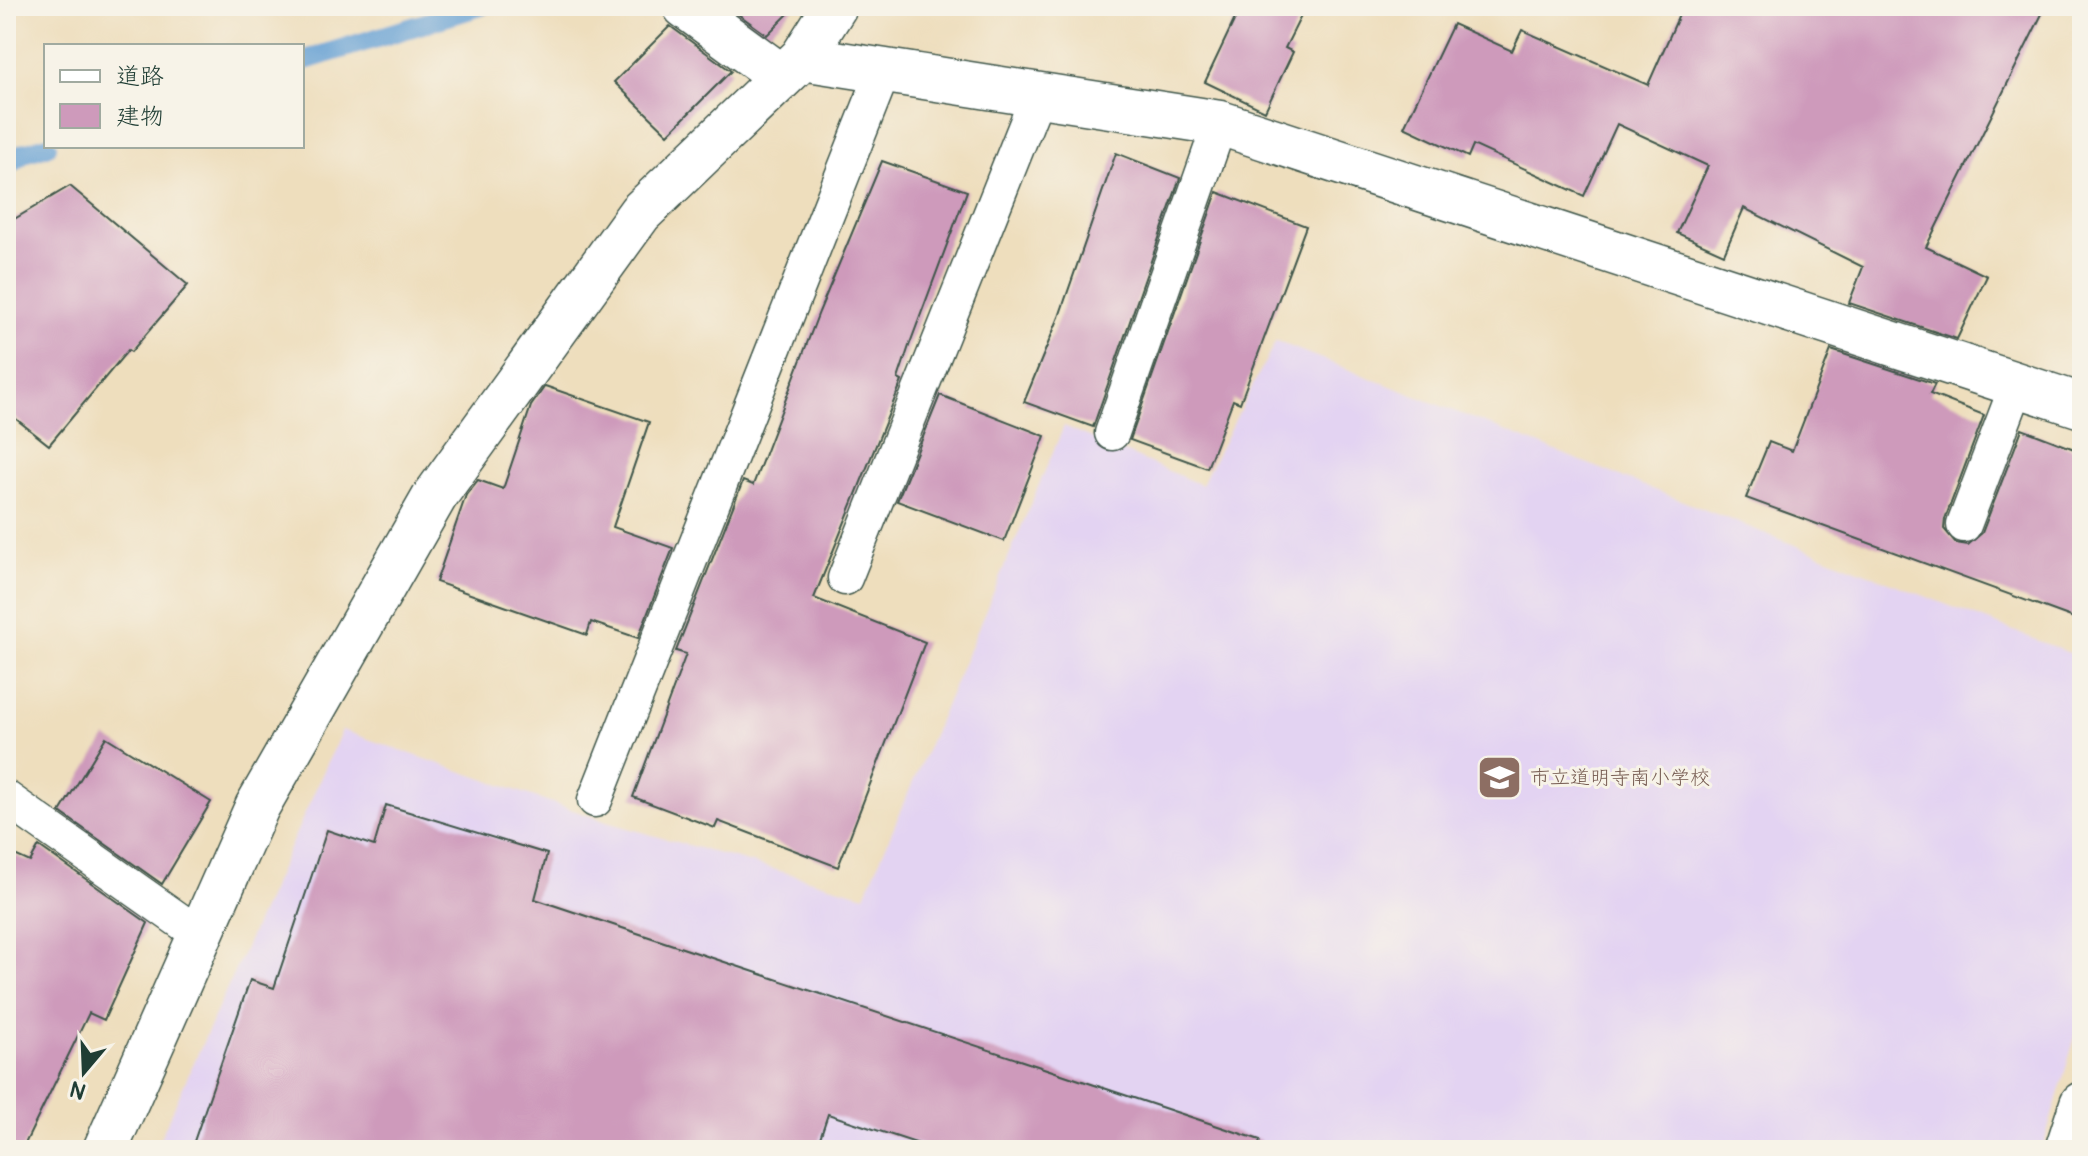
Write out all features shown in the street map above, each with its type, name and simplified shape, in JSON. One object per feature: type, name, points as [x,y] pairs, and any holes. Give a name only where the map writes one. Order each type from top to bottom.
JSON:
[{"type":"street","points":[[685,6],[792,68],[884,70],[1220,123],[2082,406]]},
{"type":"street","points":[[105,1150],[257,807],[435,496],[640,213],[792,68],[835,6]]},
{"type":"street","points":[[2067,1150],[2082,1104]]},
{"type":"lane","points":[[595,800],[884,70]]},
{"type":"lane","points":[[845,578],[1038,95]]},
{"type":"lane","points":[[1112,433],[1220,123]]},
{"type":"lane","points":[[1964,525],[2017,385]]},
{"type":"lane","points":[[6,798],[200,935]]},
{"type":"shaded area","name":"市立道明寺南小学校","points":[[1276,341],[2082,658],[2082,1013],[2042,1150],[155,1150],[342,730],[613,824],[865,895],[1064,426],[1201,485]]},
{"type":"building","points":[[727,6],[796,6],[767,35]]},
{"type":"building","points":[[1241,6],[1306,6],[1285,48],[1293,52],[1265,111],[1205,82]]},
{"type":"building","points":[[1683,6],[2046,6],[1926,247],[1987,276],[1957,339],[1849,303],[1863,267],[1744,208],[1724,254],[1677,233],[1708,166],[1617,124],[1584,196],[1473,145],[1468,157],[1404,127],[1453,24],[1512,51],[1522,30],[1648,85]]},
{"type":"building","points":[[670,26],[731,71],[668,134],[614,82]]},
{"type":"building","points":[[1116,153],[1180,178],[1093,427],[1024,402],[1059,317]]},
{"type":"building","points":[[882,161],[967,191],[909,346],[898,379],[902,381],[814,598],[925,642],[838,867],[718,821],[715,828],[633,797],[686,654],[676,651],[743,481],[753,485],[819,312]]},
{"type":"building","points":[[70,186],[188,285],[131,352],[128,350],[49,445],[6,411],[6,224]]},
{"type":"building","points":[[1217,192],[1306,226],[1240,403],[1233,400],[1207,468],[1130,440]]},
{"type":"building","points":[[1831,350],[1935,384],[1930,394],[1984,415],[1945,519],[1944,529],[1956,543],[1968,545],[1982,533],[2022,429],[2082,452],[2082,621],[1746,498],[1769,442],[1792,451]]},
{"type":"building","points":[[545,386],[649,422],[613,527],[673,548],[638,638],[591,622],[587,635],[436,582],[466,495],[478,480],[503,489],[531,406]]},
{"type":"building","points":[[940,395],[1045,436],[1004,541],[897,501]]},
{"type":"building","points":[[106,737],[211,802],[162,884],[60,812]]},
{"type":"building","points":[[386,805],[547,854],[535,899],[1260,1140],[1258,1150],[937,1150],[828,1114],[816,1150],[191,1150],[250,980],[274,988],[327,830],[374,846]]},
{"type":"building","points":[[39,846],[148,923],[104,1020],[89,1013],[22,1150],[6,1150],[6,851],[30,862]]},
{"type":"waterway","points":[[304,60],[481,6]]},
{"type":"waterway","points":[[6,167],[24,153],[44,147]]},
{"type":"railway","points":[[6,11],[11,6]]},
{"type":"place","name":"市立道明寺南小学校","points":[[1499,777]]}]
